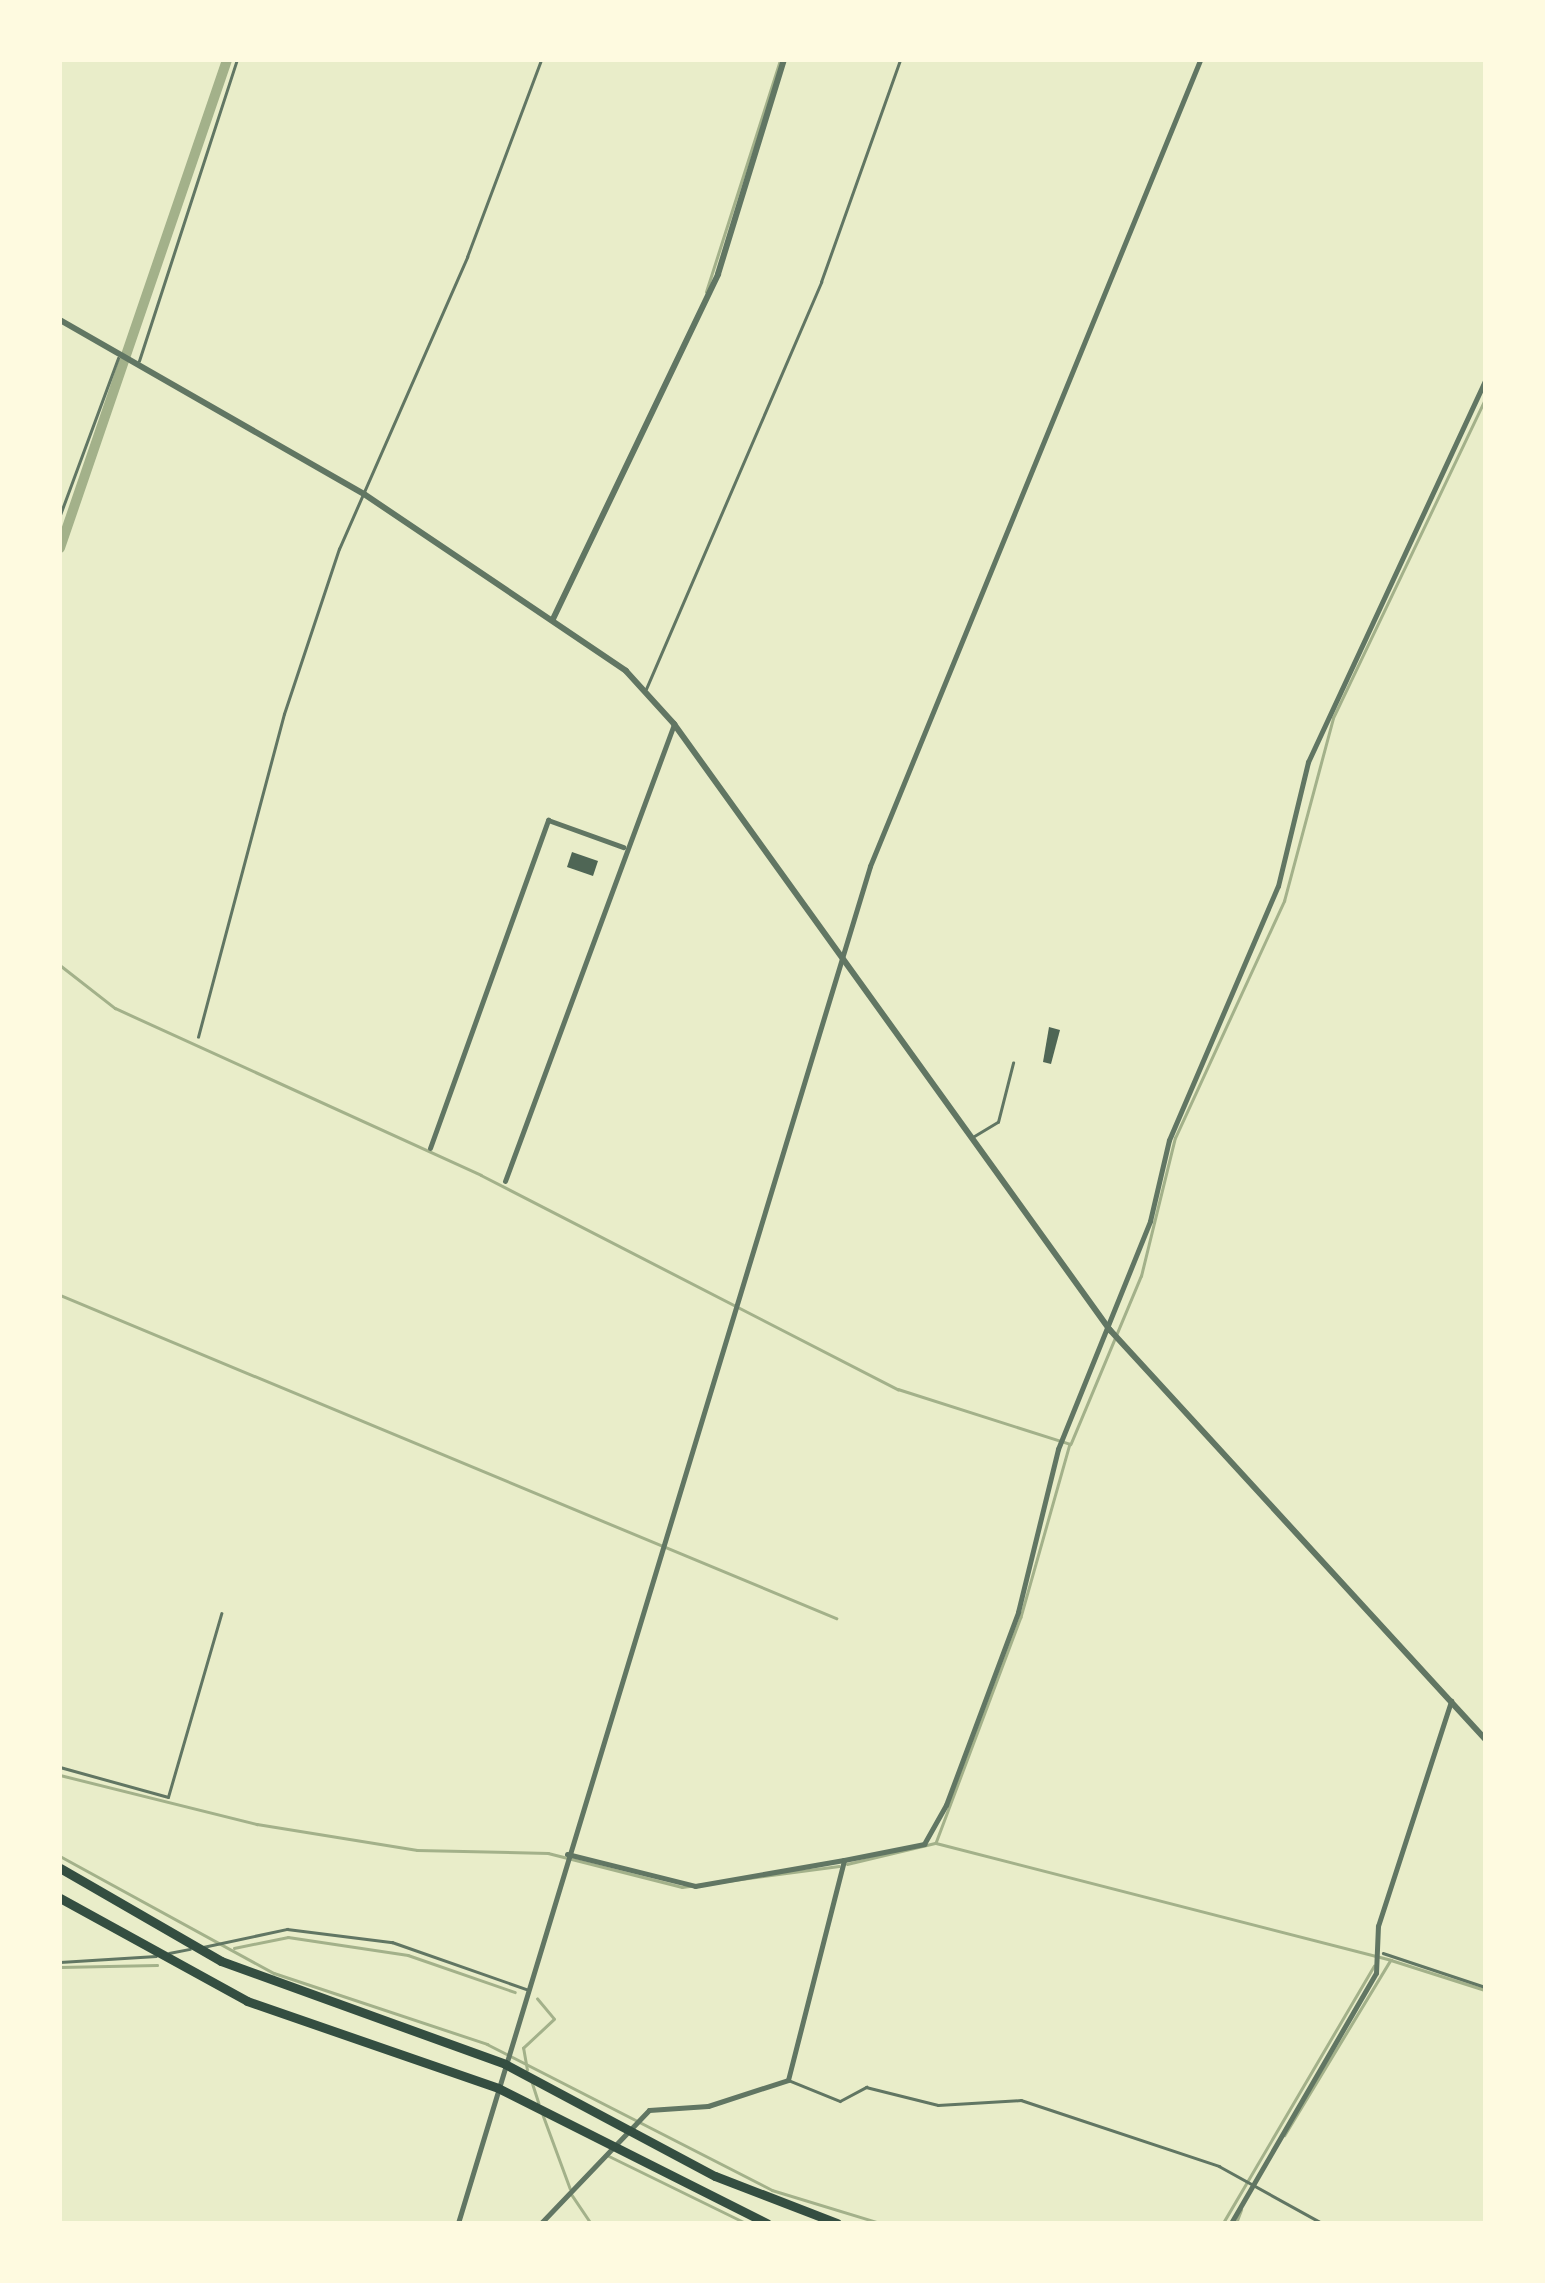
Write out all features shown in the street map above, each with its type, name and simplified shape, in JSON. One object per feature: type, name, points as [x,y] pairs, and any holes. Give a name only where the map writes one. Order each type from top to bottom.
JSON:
[{"type":"main road","points":[[60,1868],[197,1948],[296,1993],[506,2064],[624,2129],[836,2223]]},
{"type":"main road","points":[[60,1898],[248,2001],[498,2088],[767,2223]]},
{"type":"street","points":[[553,619],[718,274],[784,60]]},
{"type":"street","points":[[458,2223],[841,954],[1200,60]]},
{"type":"street","points":[[60,320],[364,494],[553,619],[645,690],[674,724],[1110,1330],[1485,1738]]},
{"type":"street","points":[[567,1854],[696,1886],[924,1844],[946,1805],[1018,1612],[1058,1448],[1110,1330],[1169,1140],[1278,886],[1308,762],[1485,380]]},
{"type":"street","points":[[505,1181],[623,847],[674,724]]},
{"type":"street","points":[[430,1148],[548,820],[623,847]]},
{"type":"street","points":[[1231,2223],[1248,2182],[1383,1954],[1378,1926],[1451,1701]]},
{"type":"street","points":[[541,2223],[608,2145],[648,2110],[708,2106],[788,2080],[844,1860]]},
{"type":"lane","points":[[137,367],[237,60]]},
{"type":"lane","points":[[198,1038],[284,714],[364,494],[541,60]]},
{"type":"lane","points":[[645,690],[821,282],[900,60]]},
{"type":"lane","points":[[60,515],[119,357]]},
{"type":"lane","points":[[970,1139],[998,1122],[1012,1063]]},
{"type":"lane","points":[[60,1767],[168,1798],[221,1614]]},
{"type":"lane","points":[[60,1962],[118,1965],[296,1930],[392,1942],[528,1990]]},
{"type":"lane","points":[[1383,1954],[1485,1987]]},
{"type":"lane","points":[[788,2080],[840,2101],[866,2086],[938,2105],[1021,2100],[1248,2182],[1322,2223]]},
{"type":"building","points":[[572,852],[598,861],[593,876],[567,867]]},
{"type":"building","points":[[1049,1027],[1060,1030],[1051,1064],[1043,1062]]},
{"type":"waterway","points":[[60,548],[227,60]]},
{"type":"waterway","points":[[706,292],[780,60]]},
{"type":"waterway","points":[[1071,1443],[1141,1276],[1175,1138],[1284,901],[1333,718],[1485,400]]},
{"type":"waterway","points":[[60,965],[115,1008],[481,1175],[898,1389],[1070,1444],[1021,1617],[936,1843],[1391,1960],[1285,2135]]},
{"type":"waterway","points":[[60,1295],[836,1618]]},
{"type":"waterway","points":[[60,1775],[257,1824],[417,1850],[548,1853],[682,1887],[839,1866]]},
{"type":"waterway","points":[[847,1864],[935,1843]]},
{"type":"waterway","points":[[60,1856],[274,1973],[487,2044],[772,2190],[880,2223]]},
{"type":"waterway","points":[[234,1948],[288,1937],[408,1955],[515,1992]]},
{"type":"waterway","points":[[1391,1960],[1485,1990]]},
{"type":"waterway","points":[[60,1967],[157,1965]]},
{"type":"waterway","points":[[1223,2223],[1374,1966]]},
{"type":"waterway","points":[[527,2070],[523,2048],[554,2019],[537,1999]]},
{"type":"waterway","points":[[532,2082],[539,2103]]},
{"type":"waterway","points":[[543,2115],[570,2188]]},
{"type":"waterway","points":[[609,2156],[746,2223]]},
{"type":"waterway","points":[[572,2195],[591,2223]]},
{"type":"waterway","points":[[1236,2223],[1241,2210]]}]
